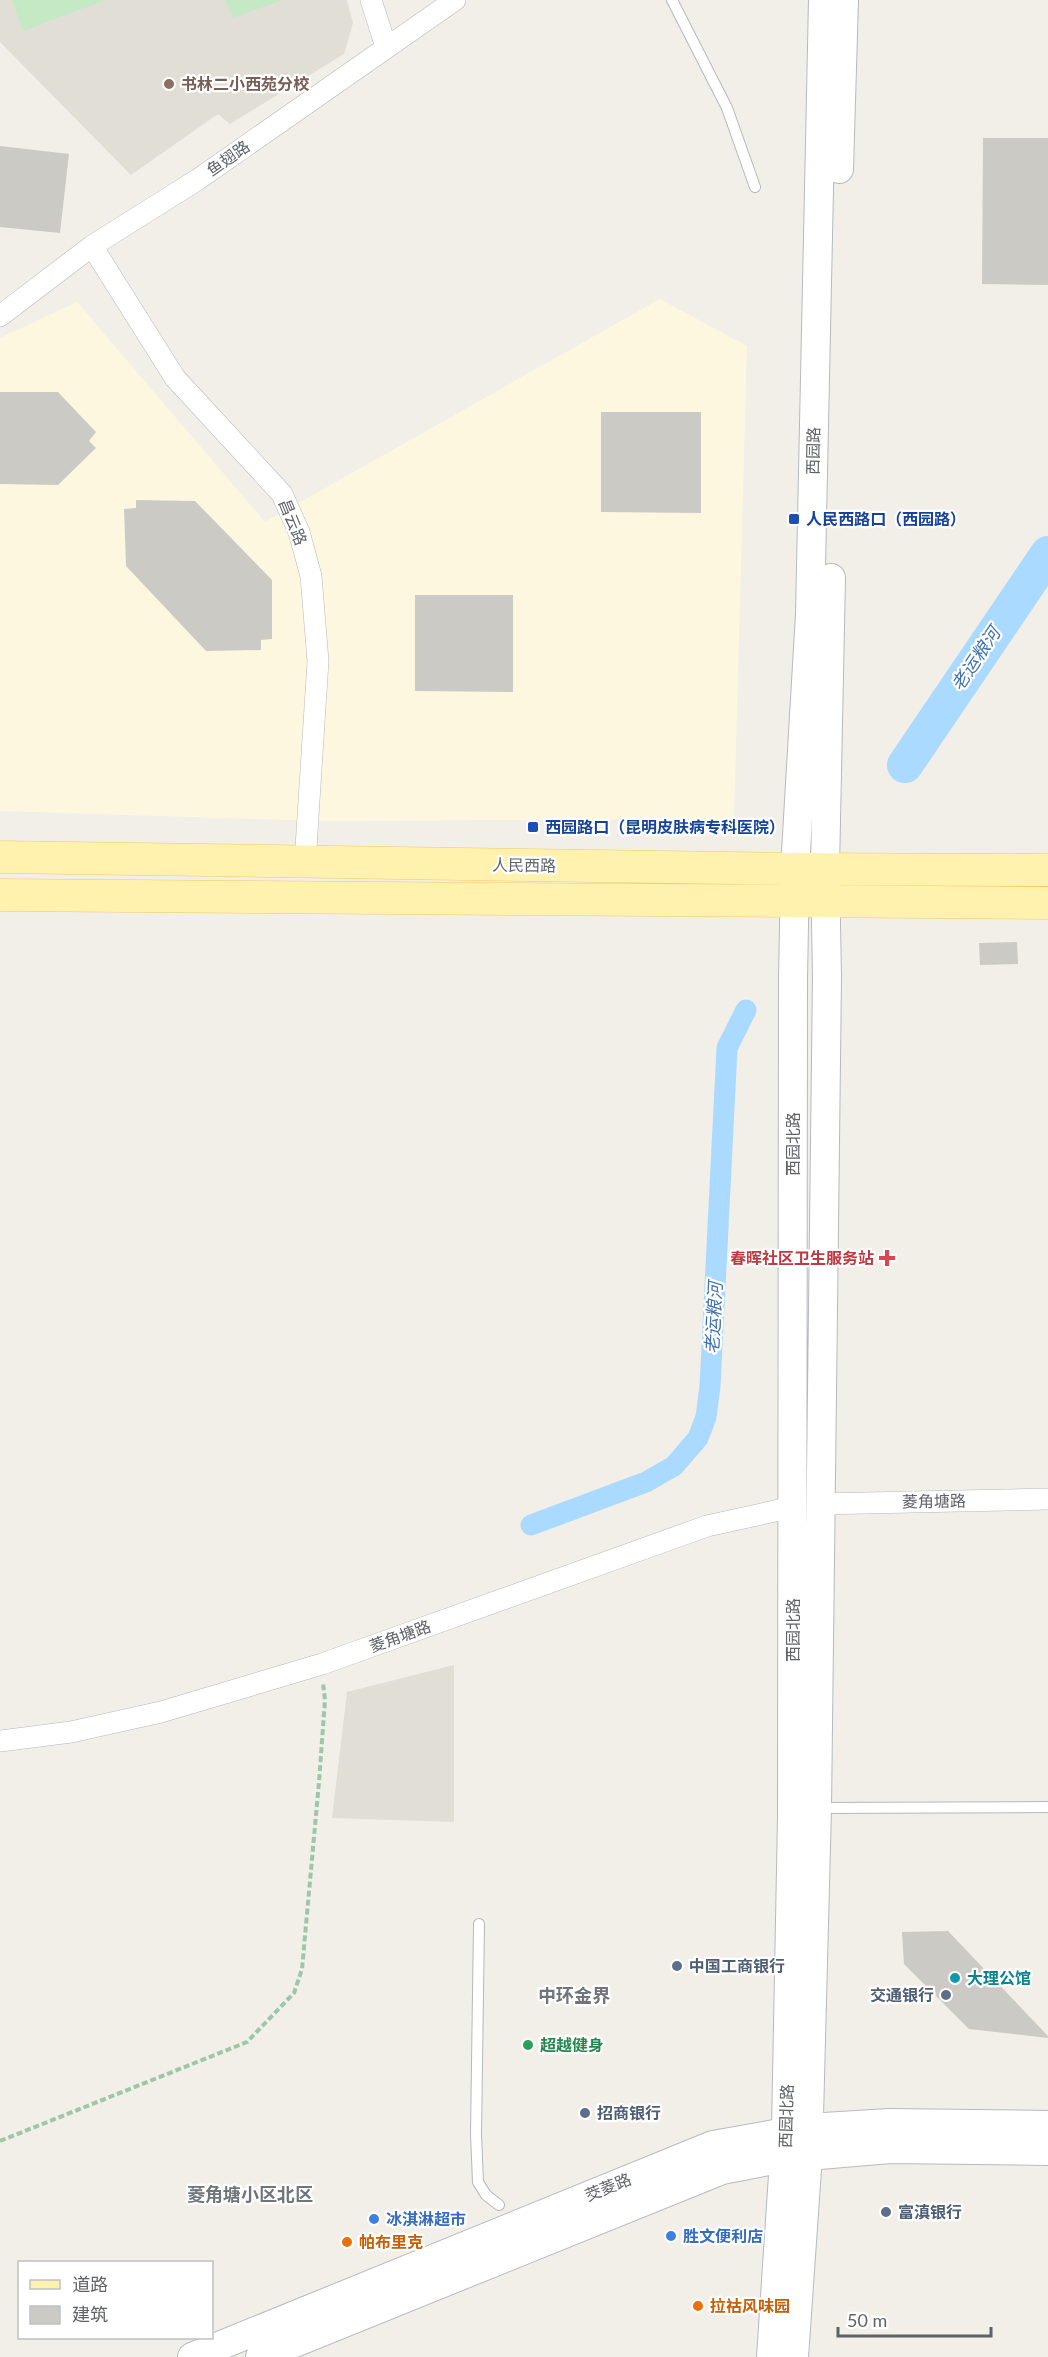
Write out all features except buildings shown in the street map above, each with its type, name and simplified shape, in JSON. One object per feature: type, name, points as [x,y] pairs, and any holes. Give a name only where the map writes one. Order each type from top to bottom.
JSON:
[{"type":"main road","name":"西园路","points":[[810,902],[810,614],[824,0]]},
{"type":"main road","name":"西园路","points":[[810,869],[844,0]]},
{"type":"main road","name":"人民西路","points":[[0,857],[305,863],[1048,870]]},
{"type":"main road","name":"人民西路","points":[[0,895],[1048,903]]},
{"type":"main road","name":"西园北路","points":[[794,2357],[797,2143],[792,1818],[806,1505],[810,902]]},
{"type":"main road","name":"西园北路","points":[[771,2357],[797,2143],[817,1808],[806,1505]]},
{"type":"main road","name":"茭菱路","points":[[260,2357],[722,2170],[797,2143],[888,2123],[1048,2125]]},
{"type":"main road","name":"茭菱路","points":[[192,2357],[713,2145],[797,2143],[890,2149],[1048,2151]]},
{"type":"street","points":[[371,0],[386,47]]},
{"type":"street","name":"鱼翅路","points":[[0,316],[92,246],[197,180],[455,0]]},
{"type":"street","name":"昌云路","points":[[92,246],[175,378],[282,494],[299,532],[311,576],[318,661],[305,863]]},
{"type":"street","name":"菱角塘路","points":[[0,1741],[72,1732],[161,1712],[322,1664],[707,1526],[806,1505],[1048,1499]]},
{"type":"lane","points":[[672,0],[728,108],[755,187]]},
{"type":"lane","points":[[817,1808],[1048,1807]]},
{"type":"lane","points":[[479,1924],[476,2134],[478,2182],[486,2194],[499,2205]]},
{"type":"path","points":[[0,2141],[247,2042],[294,1993],[303,1969],[320,1782],[325,1700],[322,1664]]},
{"type":"shaded area","name":"书林二小西苑分校","points":[[0,0],[347,0],[353,23],[344,54],[230,124],[218,114],[131,175],[0,42]]},
{"type":"shaded area","points":[[660,299],[747,346],[734,819],[322,821],[0,811],[0,338],[77,302],[265,522]]},
{"type":"shaded area","points":[[454,1665],[454,1822],[332,1818],[347,1692]]},
{"type":"green space","points":[[12,0],[103,0],[103,1],[23,31]]},
{"type":"green space","points":[[226,0],[282,0],[233,18]]},
{"type":"waterway","name":"老运粮河","points":[[905,765],[1048,554]]},
{"type":"waterway","name":"老运粮河","points":[[531,1525],[646,1482],[674,1466],[698,1438],[706,1417],[710,1386],[727,1048],[746,1010]]},
{"type":"place","name":"书林二小西苑分校","points":[[169,84]]},
{"type":"place","name":"人民西路口（西园路）","points":[[794,519]]},
{"type":"place","name":"西园路口（昆明皮肤病专科医院）","points":[[533,827]]},
{"type":"place","name":"春晖社区卫生服务站","points":[[887,1258]]},
{"type":"place","name":"中国工商银行","points":[[677,1966]]},
{"type":"place","name":"大理公馆","points":[[955,1978]]},
{"type":"place","name":"交通银行","points":[[946,1995]]},
{"type":"place","name":"超越健身","points":[[528,2045]]},
{"type":"place","name":"招商银行","points":[[585,2113]]},
{"type":"place","name":"富滇银行","points":[[886,2212]]},
{"type":"place","name":"冰淇淋超市","points":[[374,2219]]},
{"type":"place","name":"胜文便利店","points":[[671,2236]]},
{"type":"place","name":"帕布里克","points":[[347,2242]]},
{"type":"place","name":"拉祜风味园","points":[[698,2306]]},
{"type":"district","name":"中环金界","points":[[574,1996]]},
{"type":"district","name":"菱角塘小区北区","points":[[250,2195]]}]
